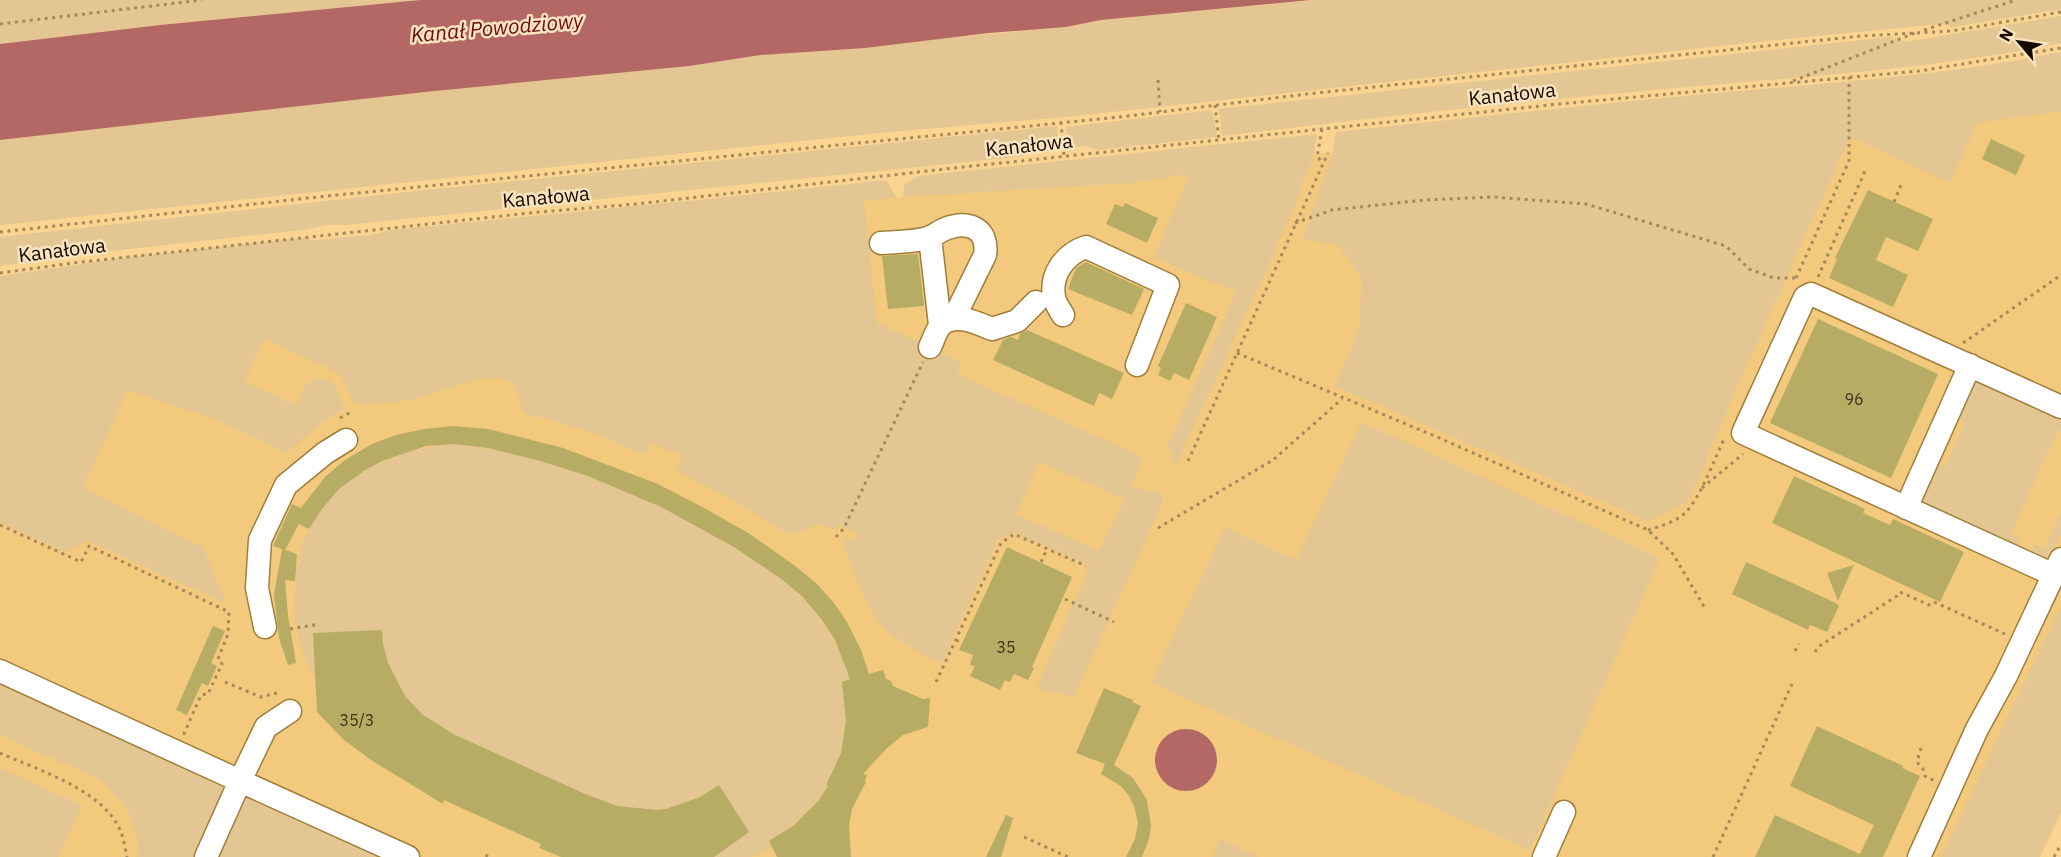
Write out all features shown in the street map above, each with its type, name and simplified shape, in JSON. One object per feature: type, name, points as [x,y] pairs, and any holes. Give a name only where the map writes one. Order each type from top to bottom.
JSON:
[{"type":"lane","points":[[881,243],[930,237],[948,228],[974,227],[984,235],[987,243],[979,270],[930,347]]},
{"type":"lane","points":[[930,237],[947,322]]},
{"type":"lane","points":[[1063,315],[1054,298],[1054,282],[1066,258],[1074,251],[1086,248],[1168,285],[1137,365]]},
{"type":"lane","points":[[1804,286],[2061,407]]},
{"type":"lane","points":[[1804,286],[1805,297],[1743,434],[1906,508],[2057,567],[2006,676],[1977,729],[1919,857]]},
{"type":"lane","points":[[947,322],[975,322],[992,329],[1017,321],[1036,302]]},
{"type":"lane","points":[[1906,508],[1970,365]]},
{"type":"lane","points":[[265,627],[257,588],[260,540],[286,485],[325,453],[346,440]]},
{"type":"lane","points":[[0,671],[408,857]]},
{"type":"lane","points":[[206,857],[266,727],[285,702]]},
{"type":"lane","points":[[1544,857],[1564,812]]},
{"type":"path","points":[[0,24],[202,0]]},
{"type":"path","points":[[1788,83],[1920,31],[2016,0]]},
{"type":"path","points":[[0,232],[339,195],[1161,112],[1632,59],[1920,31],[1952,31],[2061,12]]},
{"type":"path","name":"Kanałowa","points":[[0,273],[73,263],[1064,156],[1919,71],[2061,48]]},
{"type":"path","points":[[1849,78],[1849,160]]},
{"type":"path","points":[[1158,80],[1161,112]]},
{"type":"path","points":[[1215,105],[1219,140]]},
{"type":"path","points":[[1061,122],[1064,156]]},
{"type":"path","points":[[1322,129],[1317,157],[1323,162]]},
{"type":"path","points":[[1188,461],[1328,153]]},
{"type":"path","points":[[1295,223],[1332,210],[1424,200],[1493,197],[1586,204],[1726,246],[1749,269],[1804,286],[1866,169]]},
{"type":"path","points":[[1894,202],[1901,185]]},
{"type":"path","points":[[1946,354],[2061,275]]},
{"type":"path","points":[[836,537],[844,528],[930,347]]},
{"type":"path","points":[[1237,353],[1437,437],[1648,530],[1672,554],[1706,610]]},
{"type":"path","points":[[1158,528],[1273,460],[1342,399]]},
{"type":"path","points":[[340,418],[353,411]]},
{"type":"path","points":[[1700,490],[1754,444],[1756,439]]},
{"type":"path","points":[[0,525],[81,562],[89,546],[229,612],[228,634],[218,658],[222,664],[208,694],[201,695],[176,752]]},
{"type":"path","points":[[936,682],[1001,543],[1014,534],[1086,566]]},
{"type":"path","points":[[1041,562],[1047,549]]},
{"type":"path","points":[[990,566],[995,568]]},
{"type":"path","points":[[1815,652],[1818,647],[1900,592],[1929,605],[1934,602],[2022,642]]},
{"type":"path","points":[[1065,599],[1114,622]]},
{"type":"path","points":[[290,629],[319,624]]},
{"type":"path","points":[[956,640],[962,643]]},
{"type":"path","points":[[1795,651],[1799,644]]},
{"type":"path","points":[[225,682],[261,697],[285,702]]},
{"type":"path","points":[[1713,857],[1792,684]]},
{"type":"path","points":[[1921,748],[1917,762],[1925,776],[1935,781]]},
{"type":"path","points":[[0,753],[87,793],[106,807],[120,830],[127,857]]},
{"type":"path","points":[[1024,837],[1068,857]]},
{"type":"path","points":[[2055,857],[2061,844]]},
{"type":"path","points":[[486,857],[489,852]]},
{"type":"shaded area","points":[[0,0],[420,0],[160,25],[0,44]]},
{"type":"shaded area","points":[[1317,0],[2061,0],[2061,9],[1953,27],[1940,24],[1766,41],[1066,117],[878,133],[0,225],[0,140],[425,92],[689,66],[761,55],[1066,27],[1101,20]]},
{"type":"shaded area","points":[[2061,16],[2061,43],[1968,59],[1454,110],[1222,136],[1219,109],[1891,37],[1906,42]]},
{"type":"shaded area","points":[[2061,52],[2061,111],[1977,123],[1950,183],[1850,137],[1733,396],[1689,501],[1648,521],[1335,386],[1359,329],[1362,279],[1338,245],[1302,239],[1333,152],[1336,132],[1888,77],[1975,67]]},
{"type":"shaded area","points":[[2061,73],[2061,814],[2040,857],[0,857],[0,291],[829,201],[1133,183],[1212,168],[1333,152]]},
{"type":"shaded area","points":[[1212,110],[1217,137],[1098,150],[1086,146],[1069,147],[1066,127]]},
{"type":"shaded area","points":[[1057,126],[1058,149],[1016,157],[329,225],[0,266],[0,237],[416,191]]},
{"type":"shaded area","points":[[1317,134],[1314,154],[1289,220],[1176,466],[1168,445],[1236,292],[1154,257],[1189,174],[1133,183],[903,197],[904,185],[918,176]]},
{"type":"shaded area","points":[[887,181],[896,198],[864,200],[877,323],[962,362],[957,374],[1139,455],[1141,463],[1130,487],[1162,493],[1162,505],[1074,696],[1036,689],[1090,565],[1013,532],[998,540],[941,664],[895,638],[877,619],[860,587],[843,543],[846,537],[854,540],[857,533],[838,525],[834,529],[819,524],[789,535],[730,498],[676,470],[682,456],[652,443],[646,455],[588,431],[525,413],[515,387],[509,381],[501,378],[465,383],[411,399],[379,404],[355,404],[337,372],[264,338],[245,382],[296,405],[306,384],[319,378],[330,380],[338,392],[344,409],[322,422],[287,453],[210,417],[128,390],[83,488],[202,546],[227,604],[88,541],[65,552],[0,522],[0,276],[129,257],[303,238],[313,240],[371,235],[390,230]],"holes":[[[1040,462],[1124,499],[1099,551],[1016,514]]]},
{"type":"shaded area","points":[[1983,378],[2061,412],[2061,430],[2059,429],[2011,533],[2021,538],[2014,547],[1920,504],[1932,461],[1945,466],[1965,422],[1953,416],[1972,382]]},
{"type":"shaded area","points":[[1361,422],[1660,558],[1530,850],[1151,683],[1225,527],[1296,560]]},
{"type":"shaded area","points":[[454,444],[532,458],[608,482],[645,498],[716,535],[749,556],[791,586],[819,616],[842,657],[851,679],[842,682],[846,718],[845,734],[838,762],[826,784],[828,786],[801,817],[768,842],[771,848],[751,857],[624,857],[336,706],[310,668],[298,633],[294,605],[295,585],[305,537],[328,502],[358,475],[393,457]]},
{"type":"shaded area","points":[[2061,513],[2061,533],[2046,565],[2032,554],[2034,545],[2044,549]]},
{"type":"shaded area","points":[[2061,605],[2061,811],[2039,857],[1941,857]]},
{"type":"shaded area","points":[[0,684],[226,787],[195,857],[137,857],[138,841],[127,809],[101,780],[0,735]]},
{"type":"shaded area","points":[[0,768],[82,805],[58,857],[0,857]]},
{"type":"shaded area","points":[[249,797],[389,857],[212,857],[240,800]]},
{"type":"shaded area","points":[[1220,839],[1258,857],[1212,857]]},
{"type":"water","name":"Kanał Powodziowy","points":[[420,0],[1311,0],[1101,20],[1066,27],[989,33],[865,48],[761,55],[689,66],[425,92],[0,140],[0,44],[160,25]]},
{"type":"water","points":[[1180,729],[1192,729],[1208,738],[1215,748],[1217,760],[1215,772],[1208,782],[1192,791],[1180,791],[1169,786],[1160,777],[1155,766],[1155,754],[1160,743],[1169,734]]},
{"type":"building","points":[[1991,139],[2025,155],[2016,175],[1982,159]]},
{"type":"building","points":[[1868,190],[1933,219],[1918,251],[1886,237],[1876,260],[1908,275],[1893,307],[1829,278],[1837,259],[1835,258]]},
{"type":"building","points":[[1125,203],[1158,218],[1147,243],[1106,224],[1115,204],[1123,207]]},
{"type":"building","points":[[918,254],[924,306],[888,309],[882,256]]},
{"type":"building","points":[[1086,262],[1144,289],[1132,315],[1068,289],[1076,268]]},
{"type":"building","points":[[1186,303],[1217,317],[1189,380],[1174,373],[1170,381],[1158,375],[1161,368],[1158,366]]},
{"type":"building","points":[[1818,319],[1938,374],[1891,478],[1770,423]]},
{"type":"building","points":[[1027,330],[1124,373],[1112,399],[1099,393],[1094,406],[993,360],[1003,340],[1011,337],[1018,340],[1020,334]]},
{"type":"building","points":[[453,426],[488,429],[563,448],[658,484],[750,534],[798,568],[834,603],[847,622],[861,650],[869,674],[883,670],[886,679],[891,681],[893,686],[923,699],[930,698],[928,727],[903,735],[886,749],[863,774],[867,775],[866,782],[852,809],[849,825],[851,857],[777,857],[769,841],[793,826],[819,800],[828,786],[826,785],[841,753],[846,721],[842,682],[850,679],[835,640],[822,620],[802,596],[734,547],[661,507],[588,476],[488,448],[454,444],[426,446],[382,461],[365,470],[339,489],[309,529],[299,524],[285,550],[297,554],[295,581],[285,580],[296,663],[288,665],[279,638],[274,595],[282,549],[273,546],[292,504],[301,508],[325,477],[345,460],[372,444],[396,435]]},
{"type":"building","points":[[1794,476],[1865,509],[1863,513],[1890,525],[1893,519],[1964,552],[1940,602],[1772,523]]},
{"type":"building","points":[[1007,547],[1072,577],[1028,680],[1014,674],[1010,682],[1005,680],[1000,690],[970,676],[975,666],[970,665],[973,655],[959,650]]},
{"type":"building","points":[[1746,562],[1836,603],[1839,606],[1827,632],[1810,625],[1808,630],[1732,594]]},
{"type":"building","points":[[1854,565],[1844,587],[1838,601],[1827,573]]},
{"type":"building","points":[[213,626],[225,631],[211,663],[217,666],[208,686],[202,683],[187,715],[176,710]]},
{"type":"building","points":[[382,630],[388,663],[405,696],[422,714],[453,734],[617,806],[666,809],[700,797],[719,785],[749,832],[714,857],[561,857],[539,848],[541,844],[444,800],[443,804],[371,760],[344,740],[317,712],[313,633]]},
{"type":"building","points":[[1104,688],[1133,700],[1132,702],[1141,706],[1114,765],[1133,778],[1147,800],[1151,826],[1142,857],[1126,857],[1135,839],[1138,823],[1129,796],[1121,786],[1101,774],[1105,764],[1076,753]]},
{"type":"building","points":[[1817,726],[1920,776],[1883,857],[1755,857],[1775,815],[1860,854],[1874,825],[1790,786]]},
{"type":"building","points":[[1006,815],[1013,818],[1001,857],[986,857]]}]
